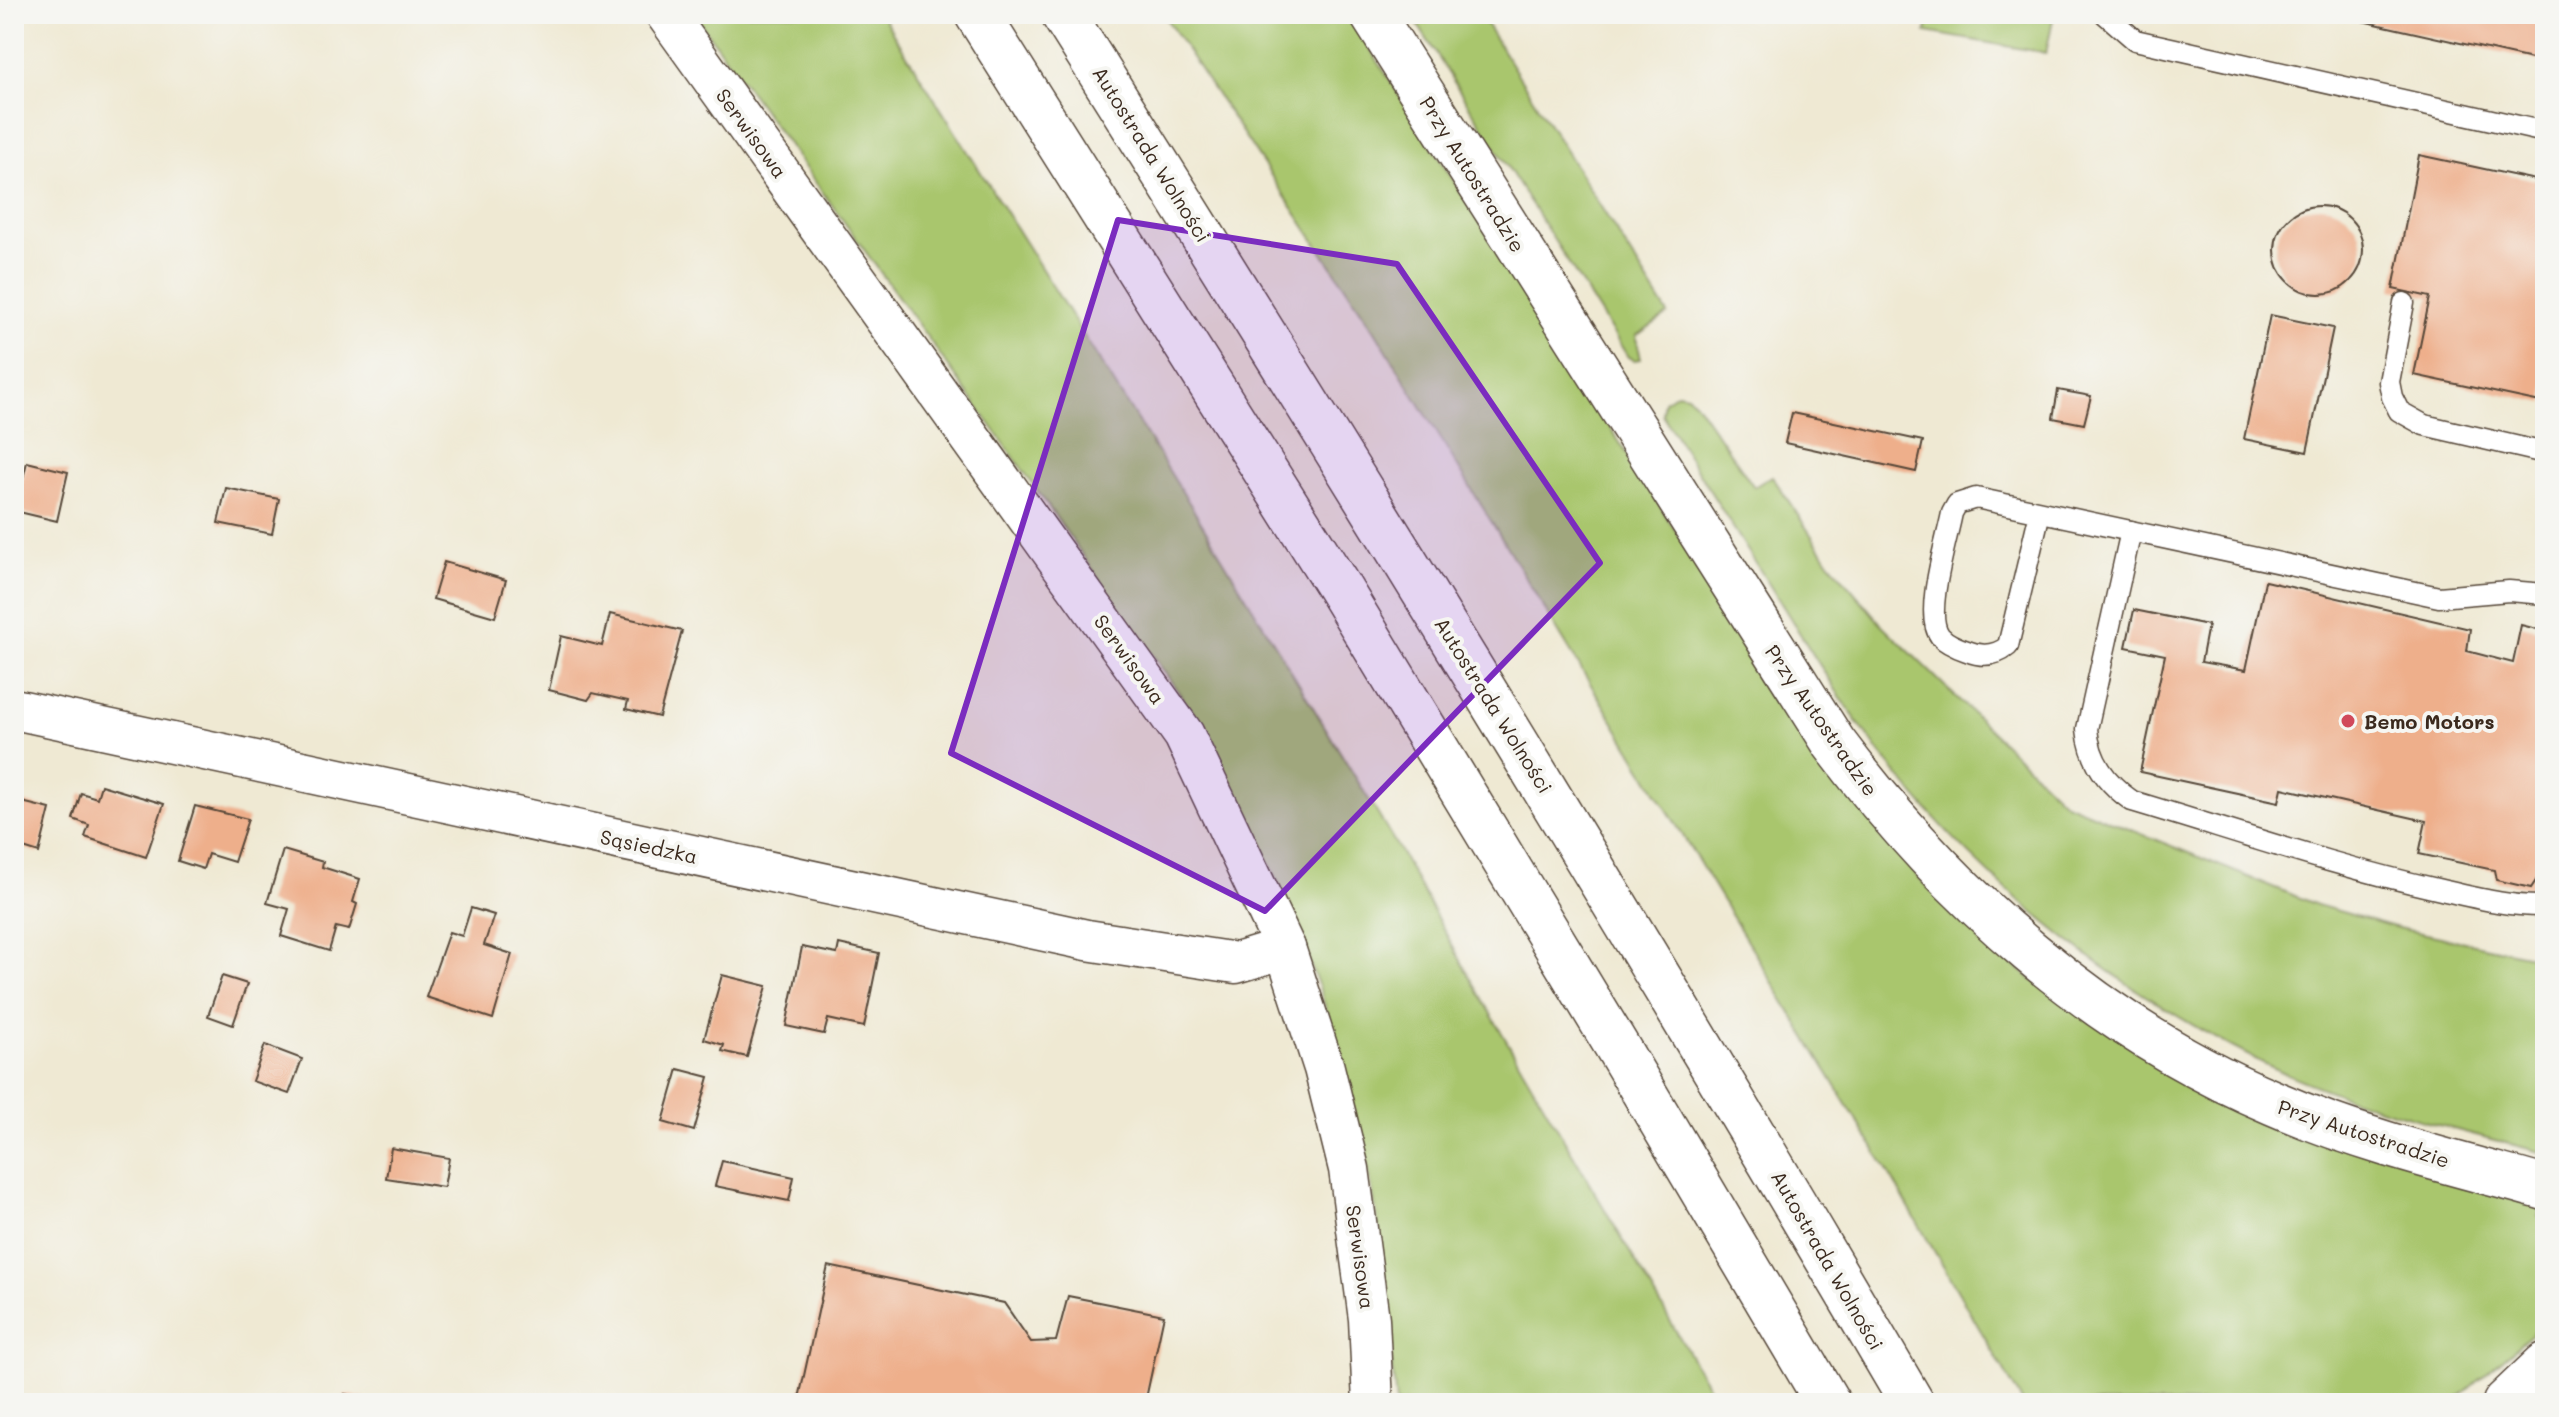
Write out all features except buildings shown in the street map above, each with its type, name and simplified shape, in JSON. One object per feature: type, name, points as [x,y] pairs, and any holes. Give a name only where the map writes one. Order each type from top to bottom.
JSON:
[{"type":"main road","points":[[977,14],[1338,586],[1828,1403]]},
{"type":"main road","name":"Autostrada Wolności","points":[[1063,14],[1324,427],[1551,797],[1912,1403]]},
{"type":"main road","name":"Przy Autostradzie","points":[[1372,14],[1814,713],[1873,795],[1929,859],[1993,920],[2057,974],[2201,1068],[2273,1103],[2363,1137],[2545,1188]]},
{"type":"main road","points":[[2505,1403],[2545,1365]]},
{"type":"street","name":"Serwisowa","points":[[666,14],[1184,735],[1285,948],[1324,1068],[1349,1169],[1369,1319],[1373,1403]]},
{"type":"street","name":"Sąsiedzka","points":[[14,709],[1087,940],[1236,963],[1285,948]]},
{"type":"lane","points":[[2105,14],[2135,40],[2545,132]]},
{"type":"lane","points":[[2404,303],[2389,382],[2399,411],[2424,425],[2545,453]]},
{"type":"lane","points":[[2040,512],[2008,646],[1990,655],[1974,654],[1952,645],[1939,635],[1933,614],[1952,513],[1957,504],[1976,498],[2439,597],[2531,591],[2545,594]]},
{"type":"lane","points":[[2131,531],[2087,729],[2089,747],[2096,764],[2119,792],[2132,801],[2397,880],[2496,902],[2545,906]]},
{"type":"highlighted area","points":[[1118,220],[1397,264],[1600,563],[1265,911],[951,753]]},
{"type":"green space","points":[[694,14],[881,14],[1188,501],[1397,846],[1485,1004],[1718,1403],[1396,1403],[1377,1216],[1337,1043],[1319,987],[1274,872],[1198,720],[1013,456]]},
{"type":"green space","points":[[1163,14],[1348,14],[1821,760],[1920,879],[1958,918],[2032,980],[2542,1206],[2538,1216],[2545,1221],[2545,1320],[2533,1333],[2452,1403],[2023,1403],[1881,1160],[1375,331]]},
{"type":"green space","points":[[1411,14],[1480,14],[1668,314],[1636,336],[1641,359],[1628,357]]},
{"type":"green space","points":[[1930,14],[2054,14],[2046,53],[1926,32]]},
{"type":"green space","points":[[1677,393],[1687,395],[1695,402],[1754,487],[1772,476],[1829,562],[1881,624],[2065,803],[2317,905],[2398,928],[2545,959],[2545,1153],[2366,1104],[2263,1063],[2159,1005],[2062,936],[2016,897],[1972,857],[1931,813],[1877,749],[1836,690],[1662,414],[1664,401]]},
{"type":"place","name":"Bemo Motors","points":[[2348,721]]}]
